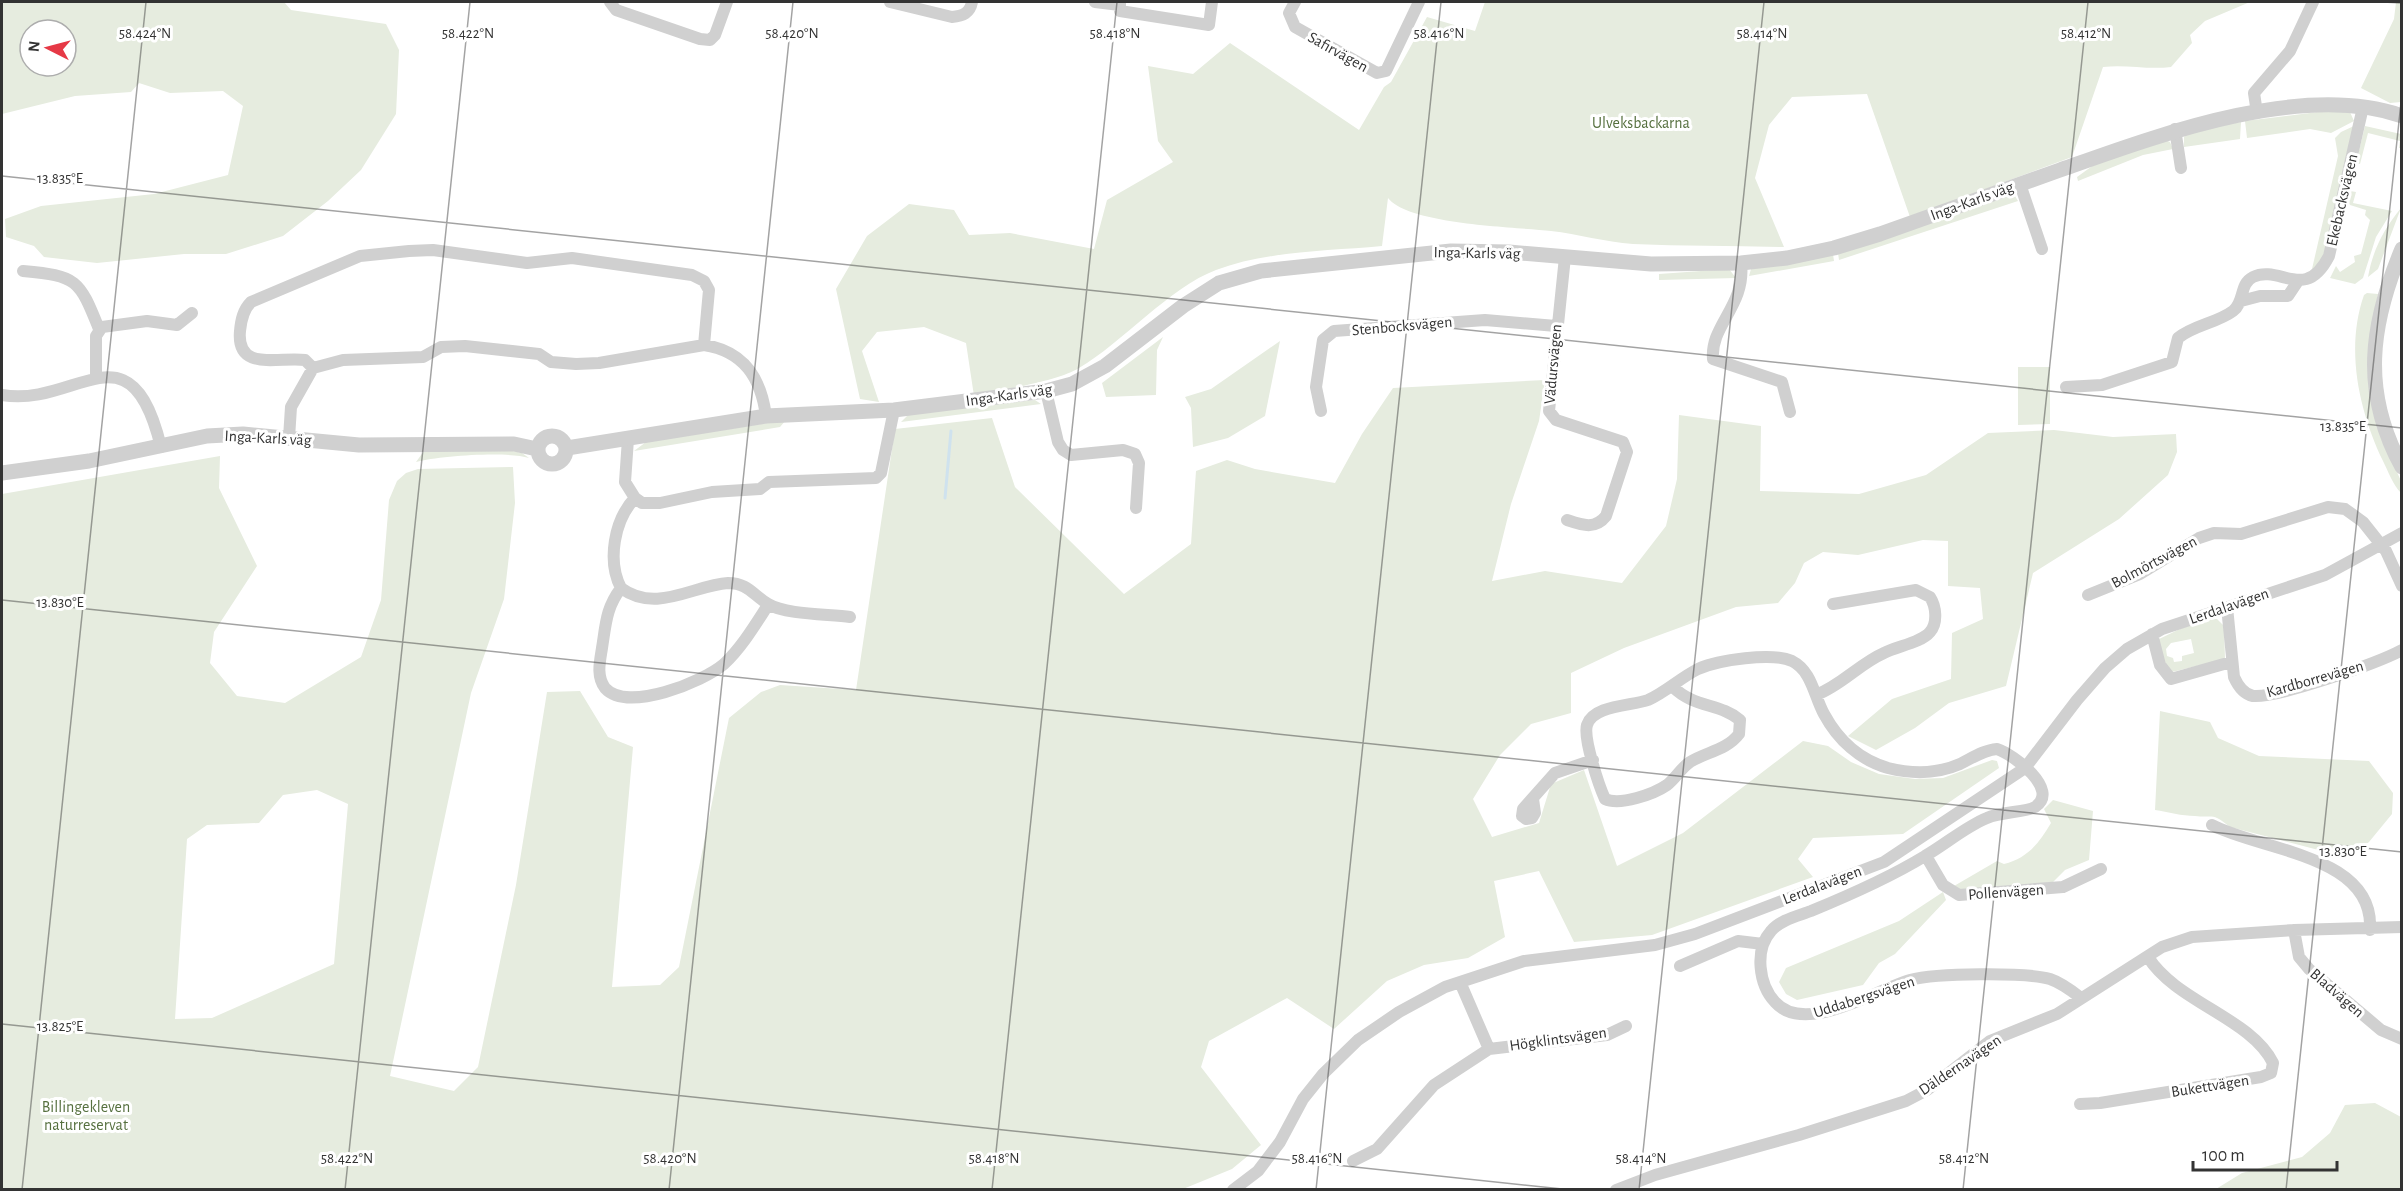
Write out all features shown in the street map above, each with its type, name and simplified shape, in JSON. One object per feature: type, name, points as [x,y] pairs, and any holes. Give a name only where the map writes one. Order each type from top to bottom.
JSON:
[{"type":"street","points":[[610,2],[616,10],[700,39],[710,40],[715,35],[727,2]]},
{"type":"street","points":[[890,2],[952,17],[962,16],[970,8],[972,2]]},
{"type":"street","points":[[1095,2],[1120,3],[1120,11],[1209,25],[1212,2]]},
{"type":"street","name":"Safirvägen","points":[[1295,2],[1289,13],[1289,20],[1294,27],[1377,73],[1386,71],[1419,2]]},
{"type":"street","points":[[2257,113],[2254,93],[2289,51],[2313,2]]},
{"type":"street","name":"Inga-Karls väg","points":[[2,473],[89,461],[207,436],[243,435],[359,445],[514,444],[537,449],[540,458],[546,463],[556,464],[563,460],[567,448],[766,416],[894,410],[1046,391],[1072,384],[1105,366],[1200,294],[1220,283],[1245,274],[1331,262],[1451,251],[1651,264],[1741,263],[1787,258],[1834,248],[2175,129],[2300,107],[2363,107],[2402,117]]},
{"type":"street","name":"Ekebacksvägen","points":[[2241,301],[2260,296],[2288,296],[2298,281],[2316,274],[2329,256],[2363,107]]},
{"type":"street","points":[[2175,129],[2181,168]]},
{"type":"street","points":[[2020,184],[2042,249]]},
{"type":"street","points":[[2402,249],[2379,309],[2374,353],[2374,379],[2380,411],[2392,449],[2402,467]]},
{"type":"street","points":[[313,368],[305,360],[259,361],[248,356],[240,345],[239,334],[245,308],[251,302],[339,263],[360,256],[409,251],[434,250],[527,263],[572,258],[692,275],[704,281],[709,290],[704,345]]},
{"type":"street","name":"Vädursvägen","points":[[1564,257],[1549,405],[1551,416],[1566,424],[1615,438],[1623,442],[1627,452],[1606,516],[1601,522],[1584,525],[1567,520]]},
{"type":"street","points":[[1741,263],[1743,279],[1740,294],[1721,326],[1713,359],[1782,382],[1790,412]]},
{"type":"street","points":[[23,271],[64,276],[78,284],[99,329]]},
{"type":"street","points":[[2066,387],[2103,385],[2172,362],[2178,338],[2234,311],[2241,301],[2244,285],[2259,275],[2298,281]]},
{"type":"street","points":[[96,377],[96,336],[99,329],[106,325],[147,321],[177,325],[192,313]]},
{"type":"street","name":"Stenbocksvägen","points":[[1321,411],[1316,387],[1323,340],[1334,331],[1485,320],[1556,326]]},
{"type":"street","points":[[289,438],[291,407],[300,386],[313,368],[343,360],[423,357],[441,347],[465,346],[539,354],[551,363],[576,364],[598,363],[704,345],[719,347],[736,355],[752,371],[762,392],[766,416]]},
{"type":"street","points":[[2,395],[26,398],[96,377],[109,377],[138,391],[153,417],[161,447]]},
{"type":"street","points":[[1046,391],[1058,442],[1063,450],[1071,455],[1123,450],[1135,454],[1138,463],[1136,508]]},
{"type":"street","points":[[628,439],[625,482],[635,498],[642,503],[660,503],[712,492],[760,489],[769,482],[876,478],[881,473],[894,410]]},
{"type":"street","points":[[635,498],[622,513],[618,528],[613,567],[621,588],[638,597],[652,598],[672,597],[730,583],[746,586],[768,605],[850,617]]},
{"type":"street","name":"Bolmörtsvägen","points":[[2088,595],[2140,574],[2199,538],[2214,533],[2241,534],[2328,507],[2338,506],[2354,515],[2381,545]]},
{"type":"street","name":"Lerdalavägen","points":[[1235,1189],[1258,1171],[1280,1142],[1303,1100],[1323,1074],[1358,1040],[1399,1011],[1445,987],[1524,961],[1655,945],[1695,934],[1884,862],[1922,840],[2025,768],[2077,700],[2105,668],[2127,649],[2152,634],[2325,575],[2402,533]]},
{"type":"street","points":[[2381,545],[2402,585]]},
{"type":"street","points":[[621,588],[609,604],[599,667],[604,686],[612,694],[635,697],[663,692],[710,674],[740,647],[768,605]]},
{"type":"street","points":[[1816,695],[1838,684],[1860,666],[1883,653],[1923,638],[1930,633],[1935,618],[1930,597],[1916,590],[1833,604]]},
{"type":"street","name":"Kardborrevägen","points":[[2227,607],[2231,662],[2238,687],[2252,696],[2275,693],[2361,667],[2402,650]]},
{"type":"street","points":[[2152,634],[2160,665],[2171,679],[2231,662]]},
{"type":"street","points":[[1673,687],[1685,699],[1732,714],[1741,724],[1736,739],[1691,761],[1668,784],[1659,789],[1619,802],[1605,799],[1586,735],[1587,723],[1593,716],[1599,712],[1645,701],[1673,687],[1697,670],[1711,665],[1775,656],[1795,663],[1804,671],[1823,713],[1844,743],[1863,757],[1885,767],[1917,772],[1934,771],[1997,749],[2006,752],[2025,768],[2040,784],[2043,791],[2041,800],[2035,807],[2008,811],[1986,818],[1887,878],[1782,922],[1772,929],[1763,944],[1738,941],[1680,966]]},
{"type":"street","points":[[1533,799],[1555,773],[1593,760]]},
{"type":"street","points":[[2212,825],[2230,834],[2314,860],[2345,876],[2366,901],[2371,914],[2370,930]]},
{"type":"street","name":"Pollenvägen","points":[[1926,856],[1943,885],[1959,895],[2063,887],[2102,869]]},
{"type":"street","name":"Däldernavägen","points":[[1616,1190],[1655,1175],[1799,1136],[1906,1101],[1927,1090],[1990,1041],[2057,1014],[2162,947],[2192,937],[2294,930],[2370,930],[2402,927]]},
{"type":"street","name":"Bladvägen","points":[[2294,930],[2299,957],[2308,969],[2381,1030],[2402,1039]]},
{"type":"street","name":"Uddabergsvägen","points":[[1763,944],[1760,960],[1767,990],[1785,1011],[1798,1016],[1827,1012],[1912,980],[1938,976],[2034,976],[2060,984],[2081,998]]},
{"type":"street","name":"Bukettvägen","points":[[2080,1104],[2182,1091],[2261,1077],[2271,1073],[2273,1063],[2258,1042],[2169,981],[2148,957]]},
{"type":"street","name":"Högklintsvägen","points":[[1460,982],[1490,1049]]},
{"type":"street","name":"Högklintsvägen","points":[[1353,1161],[1377,1149],[1434,1085],[1490,1049],[1607,1035],[1626,1026]]},
{"type":"green space","points":[[2,2],[284,2],[291,10],[386,24],[399,50],[396,114],[361,170],[328,201],[283,236],[226,254],[184,254],[97,263],[44,257],[34,246],[6,237],[5,219],[41,206],[154,194],[228,175],[243,106],[223,91],[170,93],[139,83],[131,92],[75,96],[2,114]]},
{"type":"green space","name":"Ulveksbackarna","points":[[1485,2],[2250,2],[2205,21],[2190,35],[2192,43],[2171,67],[2103,67],[2072,157],[1910,217],[1867,94],[1792,97],[1769,125],[1755,178],[1784,247],[1623,243],[1551,231],[1440,219],[1400,207],[1388,198],[1382,246],[1277,255],[1216,270],[1181,289],[1112,345],[1079,368],[1044,381],[974,396],[966,343],[924,327],[877,332],[862,351],[879,402],[860,399],[836,289],[867,236],[909,204],[954,210],[969,235],[1010,233],[1094,249],[1107,200],[1173,162],[1158,141],[1148,66],[1193,74],[1230,43],[1359,130],[1384,87],[1391,82],[1427,17],[1475,31]]},
{"type":"green space","points":[[2396,2],[2401,2],[2401,102],[2390,103],[2361,88],[2394,19]]},
{"type":"green space","points":[[2318,112],[2350,112],[2354,121],[2331,133],[2310,129],[2247,138],[2245,121]]},
{"type":"green space","points":[[2241,122],[2240,139],[2184,147],[2184,137],[2188,131]]},
{"type":"green space","points":[[2356,125],[2324,255],[2318,266],[2312,269],[2338,156],[2335,138],[2341,132]]},
{"type":"green space","points":[[2365,126],[2401,134],[2401,148],[2399,148],[2400,141],[2368,133],[2360,164],[2356,163]]},
{"type":"green space","points":[[2165,140],[2170,142],[2173,149],[2143,155],[2078,181],[2077,177],[2102,159]]},
{"type":"green space","points":[[2350,191],[2356,192],[2353,203],[2392,211],[2376,237],[2363,278],[2355,284],[2330,278],[2336,266],[2340,272],[2355,262],[2354,256],[2361,254],[2370,220],[2365,215],[2366,210],[2350,205],[2348,201]]},
{"type":"green space","points":[[2008,195],[2015,196],[2018,201],[1839,260],[1838,253]]},
{"type":"green space","points":[[2401,208],[2378,269],[2368,277],[2380,240]]},
{"type":"green space","points":[[1833,254],[1834,261],[1749,276],[1751,269]]},
{"type":"green space","points":[[1729,269],[1736,278],[1659,280],[1659,274]]},
{"type":"green space","points":[[2378,294],[2370,336],[2380,434],[2401,481],[2401,493],[2391,478],[2367,422],[2357,380],[2355,358],[2358,316],[2364,295]]},
{"type":"green space","points":[[1163,337],[1157,350],[1156,395],[1106,397],[1102,383]]},
{"type":"green space","points":[[1280,341],[1265,416],[1228,438],[1193,447],[1191,408],[1185,397],[1211,389]]},
{"type":"green space","points":[[2018,367],[2050,367],[2050,424],[2018,425]]},
{"type":"green space","name":"Billingekleven naturreservat","points":[[1545,380],[1539,421],[1511,504],[1492,581],[1545,571],[1622,583],[1666,526],[1677,479],[1679,415],[1761,426],[1760,491],[1859,494],[1926,475],[1988,433],[2054,430],[2113,437],[2176,434],[2177,452],[2168,475],[2119,519],[2033,573],[2006,686],[1949,703],[1915,728],[1876,750],[1848,736],[1892,699],[1951,679],[1952,633],[1983,619],[1980,588],[1948,586],[1948,541],[1923,540],[1858,555],[1823,552],[1804,563],[1795,583],[1778,603],[1736,607],[1624,648],[1571,673],[1571,713],[1531,724],[1500,755],[1473,799],[1492,837],[1539,823],[1551,784],[1584,770],[1617,866],[1683,833],[1803,741],[1828,746],[1851,762],[1879,774],[1915,779],[1943,778],[1992,760],[1997,761],[1999,768],[1903,834],[1813,838],[1798,859],[1813,877],[1652,935],[1574,942],[1539,871],[1494,881],[1505,937],[1468,958],[1424,965],[1387,981],[1334,1029],[1287,998],[1209,1041],[1201,1067],[1261,1145],[1232,1169],[1183,1189],[2,1190],[2,494],[220,456],[219,488],[257,566],[214,632],[210,663],[237,696],[285,703],[361,657],[381,600],[389,500],[397,481],[406,473],[418,469],[513,467],[515,503],[504,599],[471,693],[390,1076],[454,1091],[478,1067],[516,885],[547,692],[580,691],[608,737],[633,747],[612,987],[660,985],[679,967],[729,718],[761,692],[780,685],[856,690],[895,429],[992,418],[1015,487],[1124,594],[1191,544],[1196,471],[1227,460],[1255,469],[1335,483],[1362,434],[1393,388]],"holes":[[[317,790],[348,804],[334,964],[212,1018],[175,1019],[187,839],[207,825],[259,823],[283,795]]]},
{"type":"green space","points":[[1035,400],[1041,404],[901,422],[910,413]]},
{"type":"green space","points":[[786,420],[780,427],[634,451],[646,442]]},
{"type":"green space","points":[[508,450],[522,453],[529,458],[473,455],[416,462],[424,451]]},
{"type":"green space","points":[[2216,618],[2224,626],[2225,659],[2168,673],[2157,640],[2184,627]],"holes":[[[2191,639],[2194,653],[2182,656],[2182,661],[2174,662],[2173,658],[2167,656],[2166,649],[2171,643]]]},
{"type":"green space","points":[[2160,711],[2210,722],[2218,738],[2259,756],[2369,761],[2393,793],[2392,814],[2369,842],[2349,858],[2230,827],[2220,819],[2213,817],[2155,810]]},
{"type":"green space","points":[[2053,800],[2093,811],[2089,860],[2065,870],[2051,884],[1962,891],[1954,886],[1997,861],[2004,864],[2020,858],[2032,849],[2051,823],[2044,809]]},
{"type":"green space","points":[[1943,892],[1946,900],[1895,954],[1879,963],[1863,985],[1797,1000],[1786,994],[1779,982],[1786,968],[1899,921]]},
{"type":"green space","points":[[2375,1103],[2401,1117],[2401,1189],[2216,1189],[2242,1173],[2302,1157],[2330,1133],[2345,1105]]},
{"type":"waterway","points":[[945,498],[951,431]]}]
